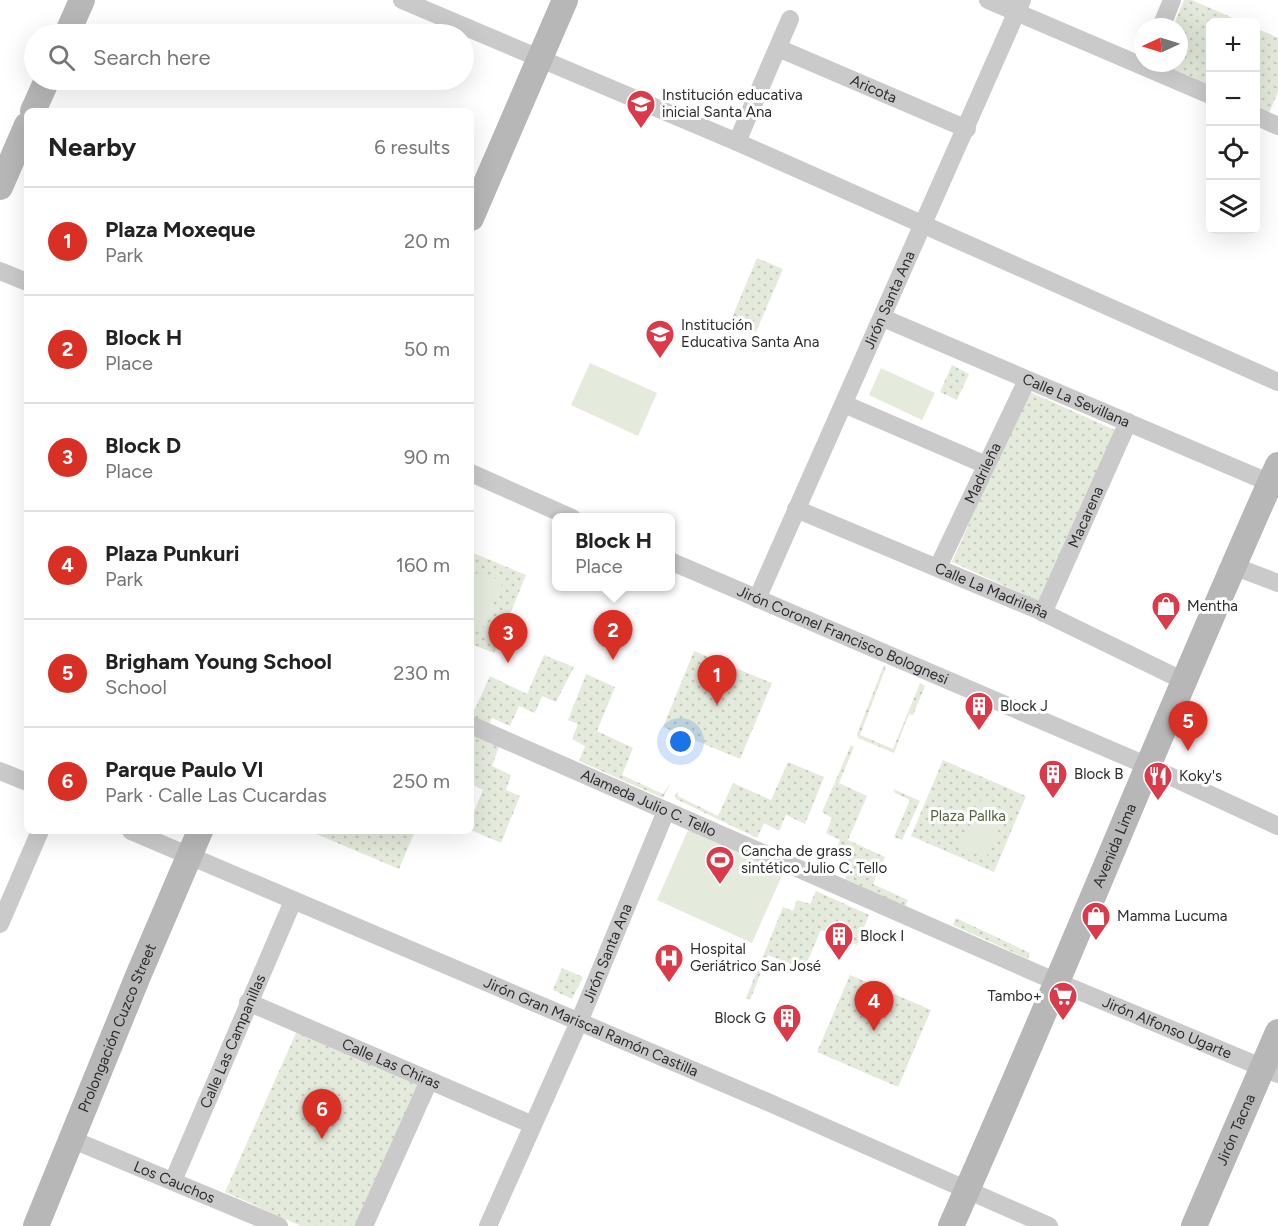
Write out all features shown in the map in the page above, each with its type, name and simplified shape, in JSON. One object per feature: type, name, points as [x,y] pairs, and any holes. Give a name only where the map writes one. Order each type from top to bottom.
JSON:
[{"type":"street","points":[[71,24],[82,0]]},
{"type":"street","points":[[402,0],[442,8],[472,24]]},
{"type":"street","points":[[474,211],[565,0]]},
{"type":"street","points":[[988,0],[1020,6],[1134,60]]},
{"type":"street","points":[[1165,18],[1172,0]]},
{"type":"street","name":"Jirón Santa Ana","points":[[757,599],[1020,6]]},
{"type":"street","points":[[737,142],[790,19]]},
{"type":"street","points":[[474,25],[539,59],[737,142],[1278,382]]},
{"type":"street","name":"Aricota","points":[[778,48],[967,129]]},
{"type":"street","points":[[1160,72],[1206,93]]},
{"type":"street","points":[[34,108],[42,90]]},
{"type":"street","points":[[1260,118],[1277,124]]},
{"type":"street","points":[[0,187],[24,132]]},
{"type":"street","points":[[0,270],[24,281]]},
{"type":"street","name":"Calle La Sevillana","points":[[883,318],[1128,422],[1274,474]]},
{"type":"street","name":"Madrileña","points":[[938,567],[1027,380]]},
{"type":"street","points":[[844,404],[986,465]]},
{"type":"street","name":"Macarena","points":[[1043,613],[1128,422]]},
{"type":"street","name":"Avenida Lima","points":[[951,1226],[1058,981],[1182,680],[1274,474]]},
{"type":"street","points":[[474,475],[561,513]]},
{"type":"street","name":"Calle La Madrileña","points":[[796,509],[1043,613],[1182,680]]},
{"type":"street","name":"Jirón Coronel Francisco Bolognesi","points":[[675,563],[1148,766],[1278,826]]},
{"type":"street","points":[[1233,566],[1278,583]]},
{"type":"street","name":"Alameda Julio C. Tello","points":[[474,726],[1058,981]]},
{"type":"street","points":[[0,771],[24,781]]},
{"type":"street","name":"Jirón Santa Ana","points":[[488,1226],[579,1022],[666,811]]},
{"type":"street","points":[[0,924],[39,834]]},
{"type":"street","name":"Jirón Gran Mariscal Ramón Castilla","points":[[138,834],[968,1188],[1049,1226]]},
{"type":"street","name":"Prolongación Cuzco Street","points":[[36,1226],[199,834]]},
{"type":"street","name":"Calle Las Campanillas","points":[[173,1181],[293,901]]},
{"type":"street","name":"Jirón Alfonso Ugarte","points":[[1058,981],[1271,1070]]},
{"type":"street","name":"Calle Las Chiras","points":[[248,1002],[533,1125]]},
{"type":"street","name":"Jirón Tacna","points":[[1194,1226],[1271,1070],[1278,1032]]},
{"type":"street","points":[[364,1226],[429,1081]]},
{"type":"street","name":"Los Cauchos","points":[[71,1138],[279,1226]]},
{"type":"green space","points":[[1184,0],[1192,0],[1233,18],[1206,18],[1206,88],[1175,72],[1188,72],[1188,18],[1177,18]]},
{"type":"green space","points":[[1260,30],[1278,38],[1278,92],[1268,115],[1260,112]]},
{"type":"green space","points":[[757,258],[783,269],[756,332],[731,320]]},
{"type":"green space","points":[[590,363],[657,393],[638,436],[571,405]]},
{"type":"green space","points":[[952,365],[969,374],[957,400],[940,392]]},
{"type":"green space","points":[[881,368],[935,393],[922,420],[869,395]]},
{"type":"green space","points":[[1028,391],[1117,431],[1041,602],[952,562]]},
{"type":"green space","points":[[474,553],[526,575],[494,653],[474,645]]},
{"type":"green space","points":[[478,571],[503,582],[481,633],[474,630],[474,581]]},
{"type":"green space","points":[[694,651],[772,683],[740,759],[663,727]]},
{"type":"green space","points":[[544,655],[574,667],[556,702],[542,696],[535,713],[519,706],[510,726],[492,718],[488,726],[474,720],[474,709],[490,676],[527,694]]},
{"type":"green space","points":[[884,665],[886,667],[860,735],[893,749],[920,683],[925,686],[913,715],[909,714],[894,753],[858,738],[857,734]]},
{"type":"green space","points":[[586,674],[615,687],[597,731],[633,748],[622,775],[663,794],[671,782],[663,798],[579,761],[585,746],[572,739],[578,724],[568,720]]},
{"type":"green space","points":[[474,733],[500,744],[492,766],[511,775],[506,790],[520,796],[501,843],[474,831],[474,812],[483,790],[474,786]]},
{"type":"green space","points":[[851,745],[854,747],[839,783],[867,796],[848,840],[885,857],[873,884],[908,900],[905,907],[845,879],[851,864],[834,855],[840,840],[826,833],[832,818],[822,812]]},
{"type":"green space","name":"Plaza Pallka","points":[[943,760],[1026,796],[994,872],[911,836]]},
{"type":"green space","points":[[788,762],[824,777],[805,824],[786,815],[779,831],[764,823],[757,838],[676,799],[675,796],[678,791],[678,796],[718,816],[733,783],[771,800]]},
{"type":"green space","points":[[893,789],[920,801],[902,840],[894,837],[910,800],[895,793]]},
{"type":"green space","points":[[981,800],[1007,811],[986,858],[960,847]]},
{"type":"green space","name":"Cancha de grass sintético Julio C. Tello","points":[[689,828],[784,871],[752,943],[657,900]]},
{"type":"green space","points":[[316,834],[414,834],[399,869]]},
{"type":"green space","points":[[816,891],[869,915],[857,945],[821,930],[804,969],[768,955],[750,1000],[746,998],[783,907],[793,911],[797,900],[810,904]]},
{"type":"green space","points":[[956,918],[1030,953],[1028,959],[953,925]]},
{"type":"green space","points":[[562,968],[583,977],[572,999],[553,990]]},
{"type":"green space","points":[[850,975],[931,1010],[898,1087],[817,1052]]},
{"type":"green space","points":[[297,1031],[420,1086],[357,1226],[301,1226],[225,1192]]},
{"type":"place","name":"Institución educativa inicial Santa Ana","points":[[641,130]]},
{"type":"place","name":"Institución Educativa Santa Ana","points":[[660,360]]},
{"type":"place","name":"Mentha","points":[[1166,632]]},
{"type":"place","name":"Block H","points":[[613,660]]},
{"type":"place","name":"Block D","points":[[508,663]]},
{"type":"place","name":"Plaza Moxeque","points":[[717,705]]},
{"type":"place","name":"Block J","points":[[979,732]]},
{"type":"place","name":"Brigham Young School","points":[[1188,751]]},
{"type":"place","name":"Block B","points":[[1053,800]]},
{"type":"place","name":"Koky's","points":[[1158,802]]},
{"type":"place","name":"Cancha de grass sintético Julio C. Tello","points":[[720,886]]},
{"type":"place","name":"Mamma Lucuma","points":[[1096,942]]},
{"type":"place","name":"Block I","points":[[839,962]]},
{"type":"place","name":"Hospital Geriátrico San José","points":[[669,984]]},
{"type":"place","name":"Tambo+","points":[[1063,1022]]},
{"type":"place","name":"Plaza Punkuri","points":[[874,1031]]},
{"type":"place","name":"Block G","points":[[787,1044]]},
{"type":"place","name":"Parque Paulo Vl","points":[[322,1139]]}]
